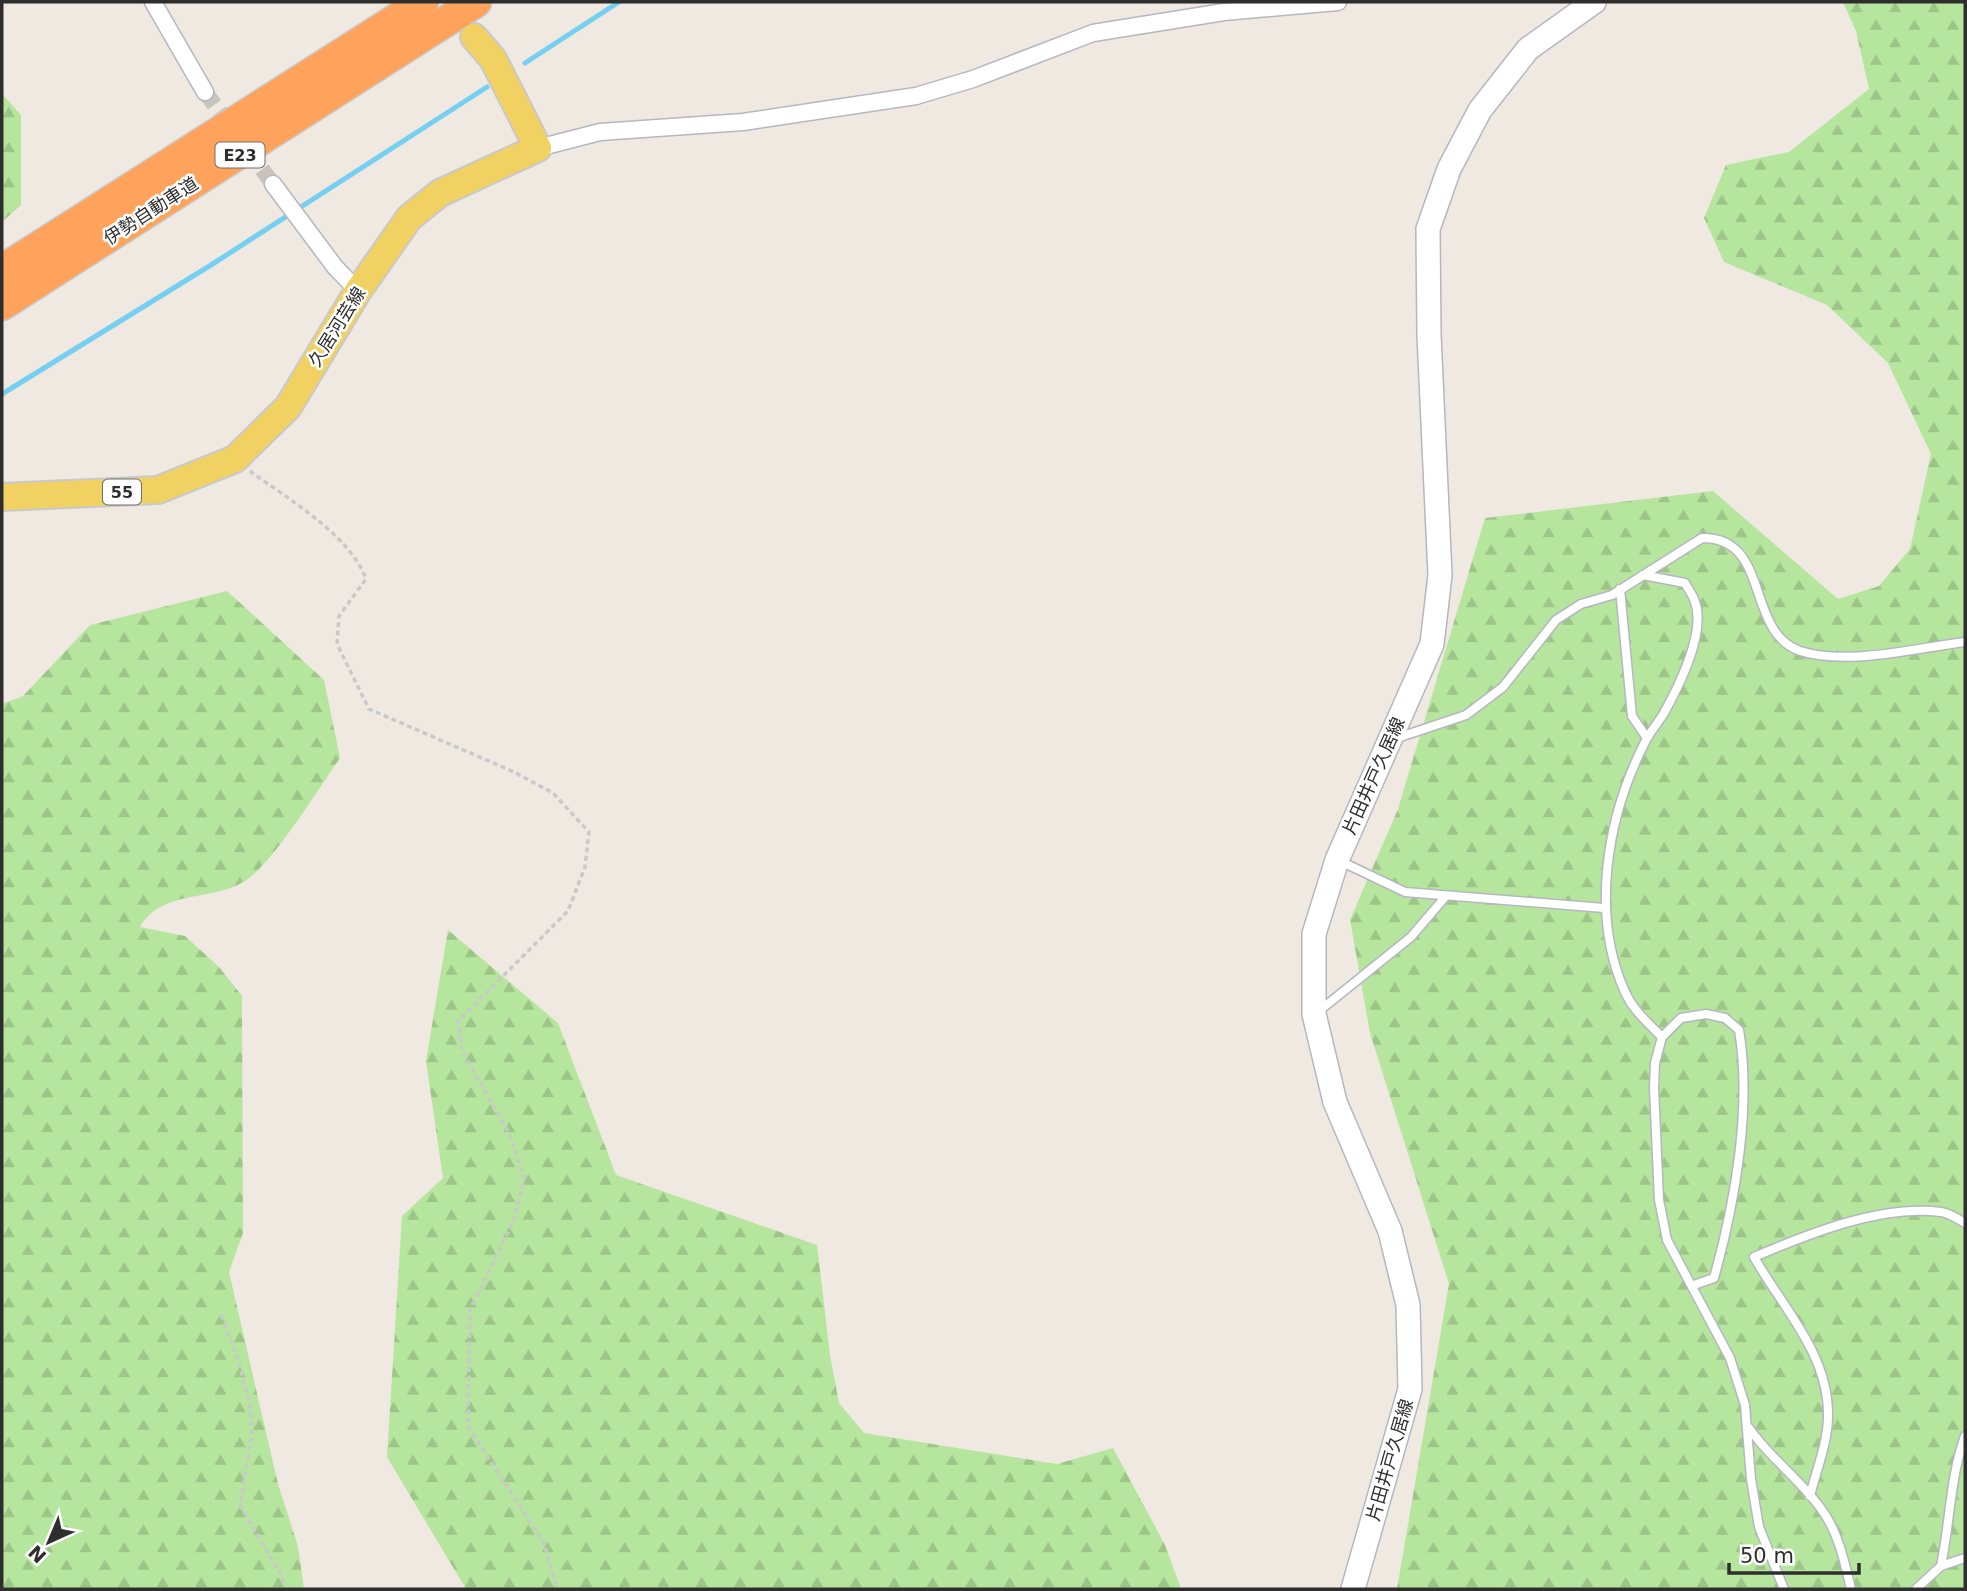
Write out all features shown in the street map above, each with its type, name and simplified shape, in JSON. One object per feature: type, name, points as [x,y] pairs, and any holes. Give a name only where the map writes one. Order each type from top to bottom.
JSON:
[{"type":"highway","name":"伊勢自動車道","points":[[2,270],[423,2]]},
{"type":"highway","name":"伊勢自動車道","points":[[2,305],[476,2]]},
{"type":"main road","name":"片田井戸久居線","points":[[1353,1589],[1410,1389],[1408,1305],[1390,1231],[1335,1102],[1314,1014],[1314,934],[1337,860],[1432,644],[1440,575],[1429,335],[1428,229],[1450,169],[1480,110],[1528,49],[1594,2]]},
{"type":"main road","points":[[474,37],[493,59],[538,148]]},
{"type":"main road","name":"久居河芸線","points":[[2,497],[158,491],[235,459],[288,407],[388,244],[419,209],[440,192],[538,148]]},
{"type":"street","points":[[153,2],[205,92]]},
{"type":"street","points":[[538,148],[600,132],[743,121],[916,96],[973,79],[1093,33],[1224,12],[1338,2]]},
{"type":"street","points":[[273,184],[335,267],[358,291]]},
{"type":"lane","points":[[1389,740],[1466,715],[1503,687],[1556,620],[1581,604],[1620,589],[1702,538],[1717,538],[1737,549],[1750,569],[1769,622],[1781,638],[1799,650],[1847,657],[1965,642]]},
{"type":"lane","points":[[1643,575],[1685,583],[1696,602],[1698,618],[1689,661],[1664,713],[1647,738],[1614,819],[1604,908],[1610,951],[1625,993],[1639,1014],[1662,1037]]},
{"type":"lane","points":[[1620,589],[1632,716],[1647,738]]},
{"type":"lane","points":[[1337,860],[1405,892],[1604,908]]},
{"type":"lane","points":[[1314,1014],[1411,937],[1446,896]]},
{"type":"lane","points":[[1694,1285],[1714,1278],[1725,1239],[1742,1117],[1742,1046],[1739,1030],[1725,1018],[1706,1014],[1681,1018],[1662,1037],[1654,1088],[1659,1200],[1667,1240],[1694,1285],[1730,1358],[1745,1405],[1751,1479],[1759,1527],[1784,1589]]},
{"type":"lane","points":[[1810,1496],[1828,1419],[1826,1395],[1818,1366],[1796,1319],[1754,1257],[1805,1235],[1903,1210],[1943,1212],[1965,1223]]},
{"type":"lane","points":[[1748,1425],[1765,1451],[1810,1496],[1833,1529],[1852,1589]]},
{"type":"lane","points":[[1941,1566],[1949,1525],[1950,1497],[1965,1436]]},
{"type":"lane","points":[[1916,1589],[1941,1566],[1965,1558]]},
{"type":"path","points":[[235,459],[333,534],[359,559],[366,579],[339,616],[337,644],[369,709],[514,772],[553,793],[589,832],[585,867],[568,911],[458,1021],[463,1051],[510,1135],[524,1179],[514,1220],[470,1310],[468,1427],[544,1544],[557,1589]]},
{"type":"path","points":[[220,1315],[238,1359],[250,1407],[252,1433],[240,1505],[281,1574],[285,1589]]},
{"type":"green space","points":[[1843,2],[1965,2],[1965,1589],[1397,1589],[1449,1284],[1370,1033],[1350,920],[1398,809],[1485,518],[1713,491],[1838,599],[1879,586],[1910,549],[1931,454],[1888,363],[1827,305],[1724,262],[1704,218],[1726,165],[1789,152],[1869,89],[1856,31]]},
{"type":"green space","points":[[2,94],[21,115],[21,205],[2,222]]},
{"type":"green space","points":[[227,591],[324,680],[340,758],[282,842],[256,872],[232,887],[174,901],[161,907],[149,915],[140,927],[185,936],[219,967],[242,996],[243,1233],[229,1272],[278,1484],[298,1546],[304,1589],[2,1589],[2,704],[23,696],[90,625]]},
{"type":"green space","points":[[448,930],[558,1023],[616,1175],[817,1245],[830,1355],[839,1403],[864,1433],[1057,1464],[1113,1448],[1165,1545],[1181,1589],[466,1589],[387,1457],[402,1216],[443,1178],[426,1061]]},
{"type":"waterway","points":[[525,63],[619,2]]},
{"type":"waterway","points":[[2,394],[211,265],[487,87]]},
{"type":"tunnel","points":[[205,92],[273,184]]}]
